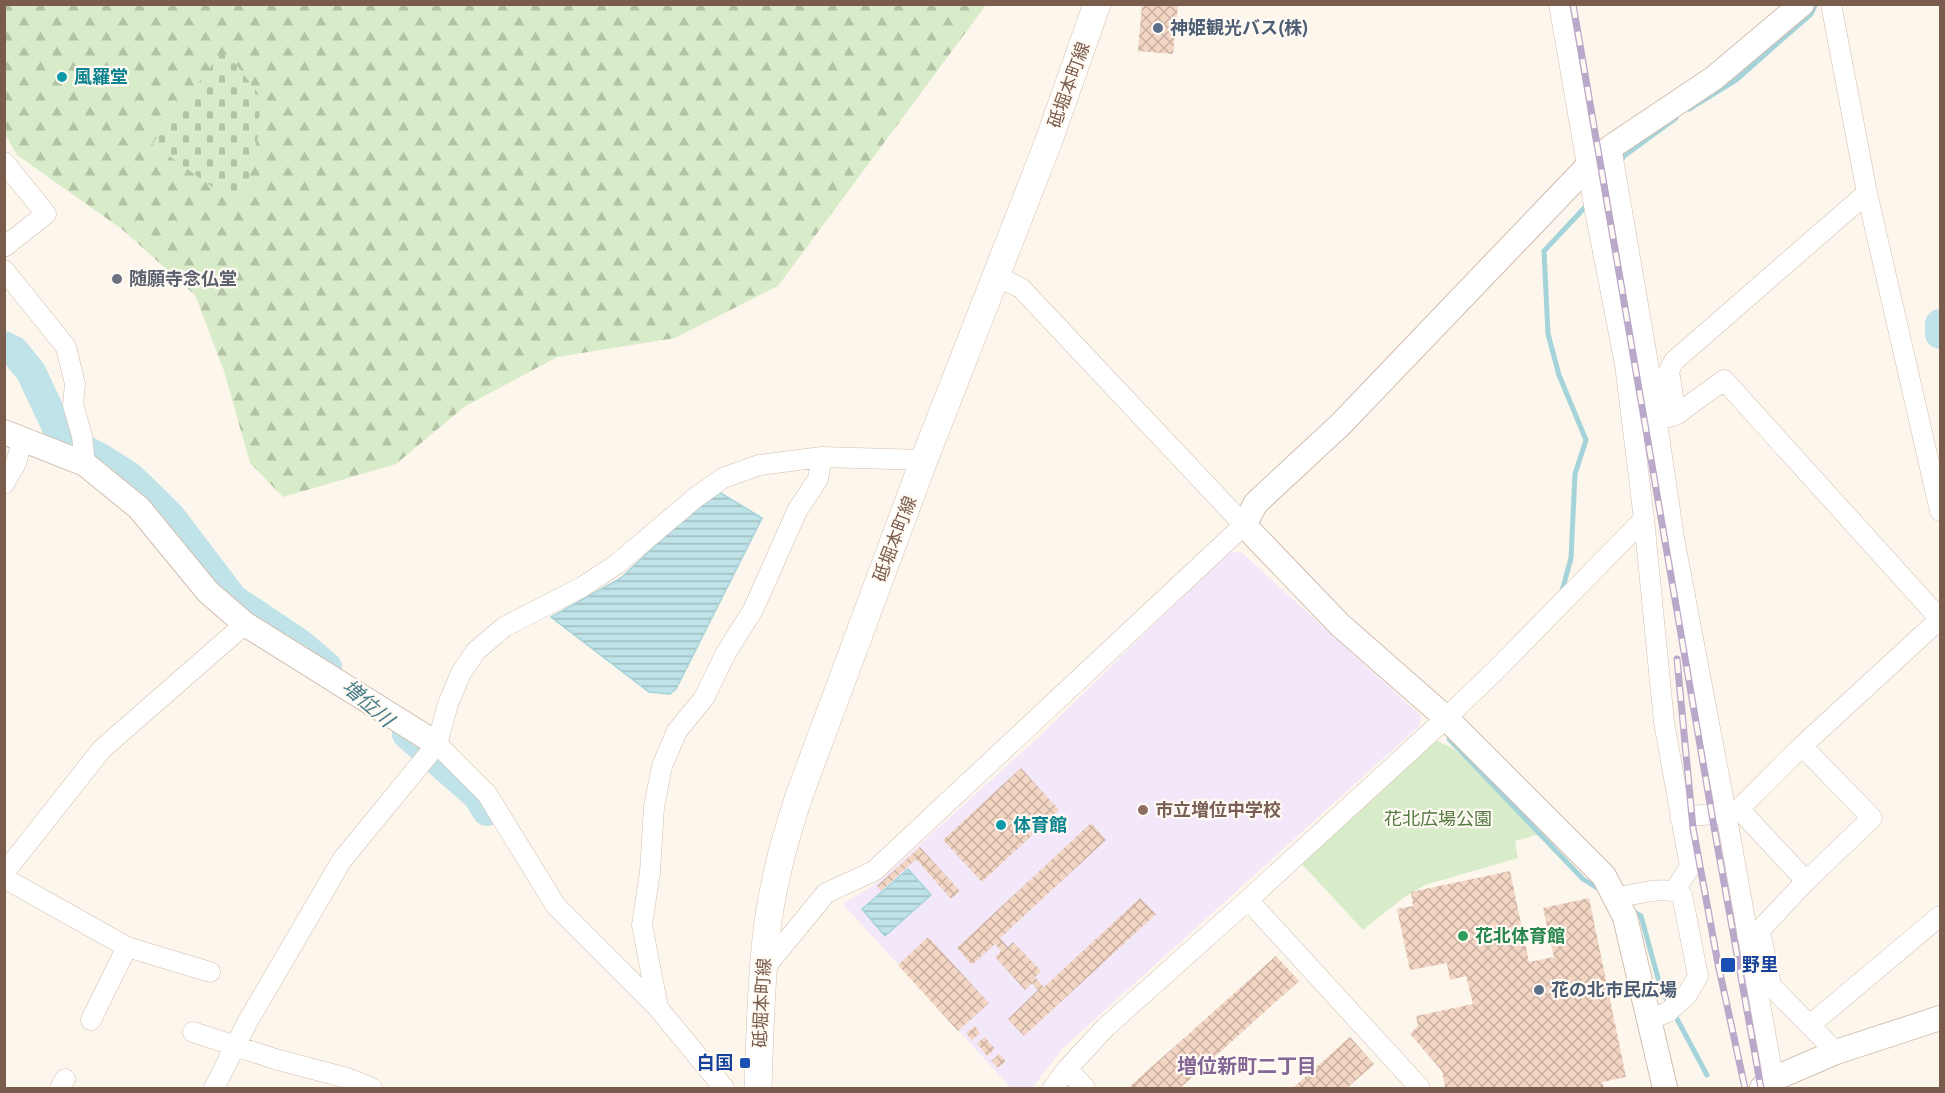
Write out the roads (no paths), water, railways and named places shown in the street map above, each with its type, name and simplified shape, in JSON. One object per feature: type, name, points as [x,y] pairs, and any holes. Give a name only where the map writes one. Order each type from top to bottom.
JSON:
[{"type":"main road","name":"砥堀本町線","points":[[758,1089],[763,970],[768,922],[785,837],[924,460],[1048,143],[1097,4]]},
{"type":"street","points":[[1559,4],[1625,364],[1644,519],[1664,722],[1690,867],[1676,890]]},
{"type":"street","points":[[763,970],[826,893],[874,871],[1244,525],[1256,503],[1341,424],[1588,166],[1611,147],[1714,78],[1802,4]]},
{"type":"street","points":[[1831,4],[1867,192],[1941,511]]},
{"type":"street","points":[[1611,147],[1666,417]]},
{"type":"street","points":[[4,162],[46,214],[4,247]]},
{"type":"street","points":[[1867,192],[1674,361],[1669,371],[1666,417],[1674,538],[1733,811],[1753,933],[1770,1085],[1836,1052],[1941,1018]]},
{"type":"street","points":[[4,270],[66,347],[75,384],[73,405],[82,436],[85,464]]},
{"type":"street","points":[[996,276],[1021,288],[1340,625],[1446,718],[1604,876],[1625,917],[1665,1089]]},
{"type":"street","points":[[1666,417],[1724,380],[1940,619],[1733,811],[1680,817]]},
{"type":"street","points":[[4,484],[16,463],[13,436],[85,464],[139,508],[208,592],[245,624],[437,744],[487,794],[556,906],[658,1008],[724,1089]]},
{"type":"street","points":[[214,1089],[248,1021],[342,860],[437,744],[448,704],[461,673],[476,651],[504,627],[582,587],[617,564],[695,498],[723,478],[759,465],[822,457],[924,460]]},
{"type":"street","points":[[658,1008],[642,925],[650,872],[654,807],[662,766],[677,731],[704,698],[726,652],[753,610],[797,511],[818,479],[822,457]]},
{"type":"street","points":[[1053,1089],[1067,1069],[1106,1027],[1446,718],[1644,519]]},
{"type":"street","points":[[210,972],[127,947],[4,875],[102,749],[245,624]]},
{"type":"street","points":[[1753,933],[1872,818],[1802,746]]},
{"type":"street","points":[[1733,811],[1806,881]]},
{"type":"street","points":[[1615,898],[1665,890],[1676,890],[1682,895],[1698,976],[1687,995],[1668,1012],[1648,1020]]},
{"type":"street","points":[[1248,900],[1420,1089]]},
{"type":"street","points":[[1810,1025],[1941,916]]},
{"type":"street","points":[[1753,933],[1771,986],[1836,1052]]},
{"type":"street","points":[[91,1020],[127,947]]},
{"type":"street","points":[[193,1032],[237,1044],[275,1059],[347,1078],[372,1089]]},
{"type":"street","points":[[1067,1069],[1085,1089]]},
{"type":"water","points":[[719,492],[762,518],[676,689],[670,694],[649,692],[551,617],[621,578],[688,515]]},
{"type":"water","points":[[908,869],[931,895],[885,936],[862,909]]},
{"type":"waterway","points":[[1689,109],[1736,80],[1811,14],[1816,4]]},
{"type":"waterway","points":[[1620,162],[1624,156],[1676,118]]},
{"type":"waterway","points":[[1597,194],[1611,174]]},
{"type":"waterway","points":[[1561,595],[1571,558],[1575,474],[1586,440],[1559,375],[1548,334],[1544,251],[1589,203]]},
{"type":"waterway","points":[[1940,324],[1940,334]]},
{"type":"waterway","name":"増位川","points":[[4,346],[14,351],[31,372],[62,438],[130,477],[170,516],[233,599],[300,644],[327,667]]},
{"type":"waterway","name":"増位川","points":[[407,734],[478,796],[487,811]]},
{"type":"waterway","points":[[1450,734],[1449,739],[1583,879],[1602,891]]},
{"type":"waterway","points":[[1632,911],[1641,916],[1661,989],[1707,1075]]},
{"type":"railway","points":[[1573,4],[1761,1088]]},
{"type":"railway","points":[[1677,659],[1693,828],[1718,964],[1745,1088]]},
{"type":"place","name":"神姫観光バス(株)","points":[[1158,28]]},
{"type":"place","name":"風羅堂","points":[[62,77]]},
{"type":"place","name":"随願寺念仏堂","points":[[117,279]]},
{"type":"place","name":"市立増位中学校","points":[[1143,810]]},
{"type":"place","name":"体育館","points":[[1001,825]]},
{"type":"place","name":"花北体育館","points":[[1463,936]]},
{"type":"place","name":"野里","points":[[1728,965]]},
{"type":"place","name":"花の北市民広場","points":[[1539,990]]},
{"type":"place","name":"白国","points":[[745,1063]]},
{"type":"district","name":"増位新町二丁目","points":[[1247,1066]]},
{"type":"park label","name":"花北広場公園","points":[[1438,819]]}]
